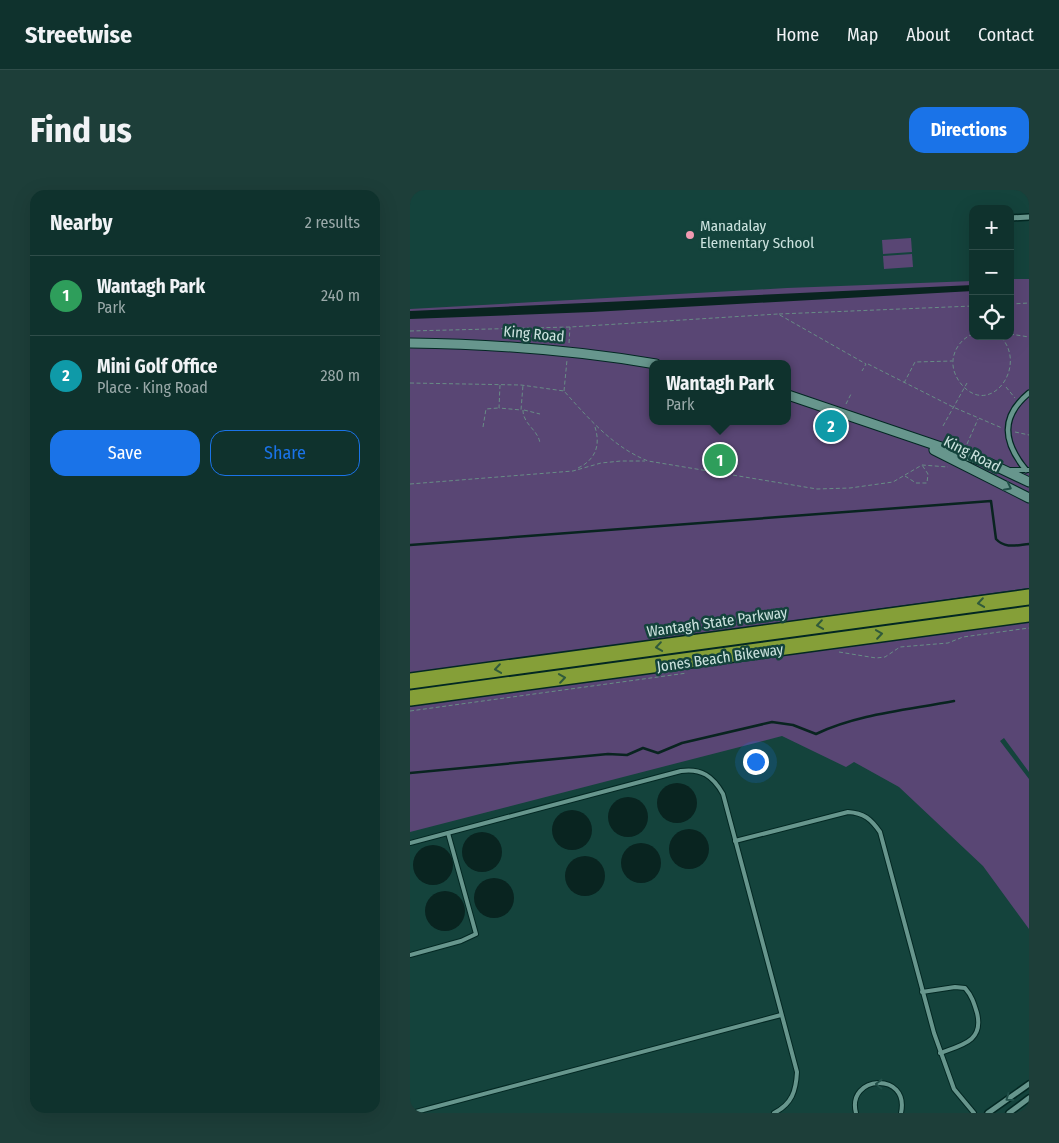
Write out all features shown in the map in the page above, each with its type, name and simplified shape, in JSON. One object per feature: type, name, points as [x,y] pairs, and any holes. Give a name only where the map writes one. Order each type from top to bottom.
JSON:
[{"type":"highway","name":"Wantagh State Parkway","points":[[410,681],[1029,597]]},
{"type":"highway","points":[[410,698],[1029,614]]},
{"type":"street","points":[[1014,218],[1029,216]]},
{"type":"street","name":"King Road","points":[[410,343],[512,345],[560,349],[649,363]]},
{"type":"street","points":[[1027,470],[1010,446],[1007,430],[1009,420],[1019,403],[1029,392]]},
{"type":"street","name":"King Road","points":[[791,396],[1006,470],[1029,482]]},
{"type":"street","name":"King Road","points":[[902,434],[1029,498]]},
{"type":"street","points":[[988,1113],[1029,1084]]},
{"type":"street","points":[[1009,1113],[1029,1098]]},
{"type":"lane","points":[[1006,470],[1027,470]]},
{"type":"lane","points":[[410,843],[695,769],[716,782],[722,794],[735,841],[796,1072],[796,1087],[792,1098],[782,1109],[774,1113]]},
{"type":"lane","points":[[735,841],[848,812],[861,813],[873,821],[880,832],[940,1053],[954,1089],[974,1113]]},
{"type":"lane","points":[[410,955],[460,941],[476,934],[448,833]]},
{"type":"lane","points":[[922,992],[955,987],[965,988],[974,1002],[979,1023],[977,1032],[972,1039],[960,1046],[940,1053]]},
{"type":"lane","points":[[412,1113],[781,1015]]},
{"type":"lane","points":[[856,1113],[855,1102],[858,1094],[870,1084],[877,1082],[892,1086],[898,1092],[902,1099],[901,1113]]},
{"type":"path","points":[[1014,304],[1029,303]]},
{"type":"path","points":[[410,331],[570,327],[778,314],[969,306]]},
{"type":"path","points":[[778,314],[866,364],[953,407],[1007,430],[1029,435]]},
{"type":"path","points":[[1014,335],[1029,337]]},
{"type":"path","points":[[969,337],[961,342],[953,361],[958,380],[964,388],[981,395],[998,392],[1009,382]]},
{"type":"path","points":[[1004,340],[1012,349]]},
{"type":"path","points":[[904,382],[915,362],[953,361]]},
{"type":"path","points":[[862,371],[866,364]]},
{"type":"path","points":[[410,383],[523,385],[564,391],[595,426],[632,455],[648,462]]},
{"type":"path","points":[[943,426],[967,383]]},
{"type":"path","points":[[499,408],[500,384]]},
{"type":"path","points":[[523,385],[522,410],[526,422],[539,435],[540,444]]},
{"type":"path","points":[[1006,386],[1019,403]]},
{"type":"path","points":[[844,409],[851,394]]},
{"type":"path","points":[[484,427],[484,412],[486,409],[522,410],[540,414]]},
{"type":"path","points":[[967,444],[978,418]]},
{"type":"path","points":[[573,471],[587,464],[593,458],[598,438],[595,426]]},
{"type":"path","points":[[410,484],[573,471],[601,463],[648,462],[817,489],[850,488],[893,482],[922,465],[952,468]]},
{"type":"path","points":[[904,476],[916,483],[927,483],[928,474],[922,465]]},
{"type":"path","points":[[837,652],[876,658],[885,656],[900,648],[948,643],[963,636],[1029,628]]},
{"type":"path","name":"Jones Beach Bikeway","points":[[410,711],[690,673]]},
{"type":"shaded area","points":[[911,238],[912,252],[883,254],[882,240]]},
{"type":"shaded area","points":[[912,254],[913,267],[884,269],[883,256]]},
{"type":"shaded area","points":[[1014,279],[1029,279],[1029,588],[410,673],[410,309],[787,288],[969,281],[969,340],[1014,340]]},
{"type":"shaded area","points":[[1029,602],[1029,606],[410,691],[410,686]]},
{"type":"shaded area","points":[[1029,620],[1029,772],[1004,738],[1000,741],[1029,779],[1029,929],[983,866],[899,787],[854,762],[846,767],[782,736],[410,832],[410,705]]},
{"type":"water","points":[[969,285],[969,291],[592,312],[410,319],[410,311]]},
{"type":"water","points":[[681,783],[688,786],[694,792],[697,803],[696,811],[688,820],[681,823],[673,823],[666,820],[658,811],[657,799],[660,792],[669,784]]},
{"type":"water","points":[[632,797],[639,800],[645,806],[648,817],[647,825],[639,834],[632,837],[624,837],[617,834],[609,825],[608,813],[611,806],[620,798]]},
{"type":"water","points":[[576,810],[583,813],[589,819],[592,830],[591,838],[583,847],[576,850],[568,850],[561,847],[553,838],[552,826],[555,819],[564,811]]},
{"type":"water","points":[[693,829],[700,832],[706,838],[709,849],[708,857],[700,866],[693,869],[685,869],[678,866],[670,857],[669,845],[672,838],[681,830]]},
{"type":"water","points":[[486,832],[493,835],[499,841],[502,852],[501,860],[493,869],[486,872],[478,872],[471,869],[463,860],[462,848],[465,841],[474,833]]},
{"type":"water","points":[[645,843],[652,846],[658,852],[661,863],[660,871],[652,880],[645,883],[637,883],[630,880],[622,871],[621,859],[624,852],[633,844]]},
{"type":"water","points":[[437,845],[444,848],[450,854],[453,865],[452,873],[444,882],[437,885],[429,885],[422,882],[414,873],[413,861],[416,854],[425,846]]},
{"type":"water","points":[[589,856],[596,859],[602,865],[605,876],[604,884],[596,893],[589,896],[581,896],[574,893],[566,884],[565,872],[568,865],[577,857]]},
{"type":"water","points":[[498,878],[505,881],[511,887],[514,898],[513,906],[505,915],[498,918],[490,918],[483,915],[475,906],[474,894],[477,887],[486,879]]},
{"type":"water","points":[[449,891],[456,894],[462,900],[465,911],[464,919],[456,928],[449,931],[441,931],[434,928],[426,919],[425,907],[428,900],[437,892]]},
{"type":"waterway","points":[[410,545],[991,501],[996,539],[1007,545],[1029,544]]},
{"type":"waterway","points":[[410,773],[608,754],[627,755],[643,748],[658,753],[682,743],[772,722],[793,725],[816,734],[866,717],[954,701]]},
{"type":"place","name":"Manadalay Elementary School","points":[[690,235]]},
{"type":"place","name":"Mini Golf Office","points":[[831,426]]},
{"type":"place","name":"Wantagh Park","points":[[720,460]]}]
